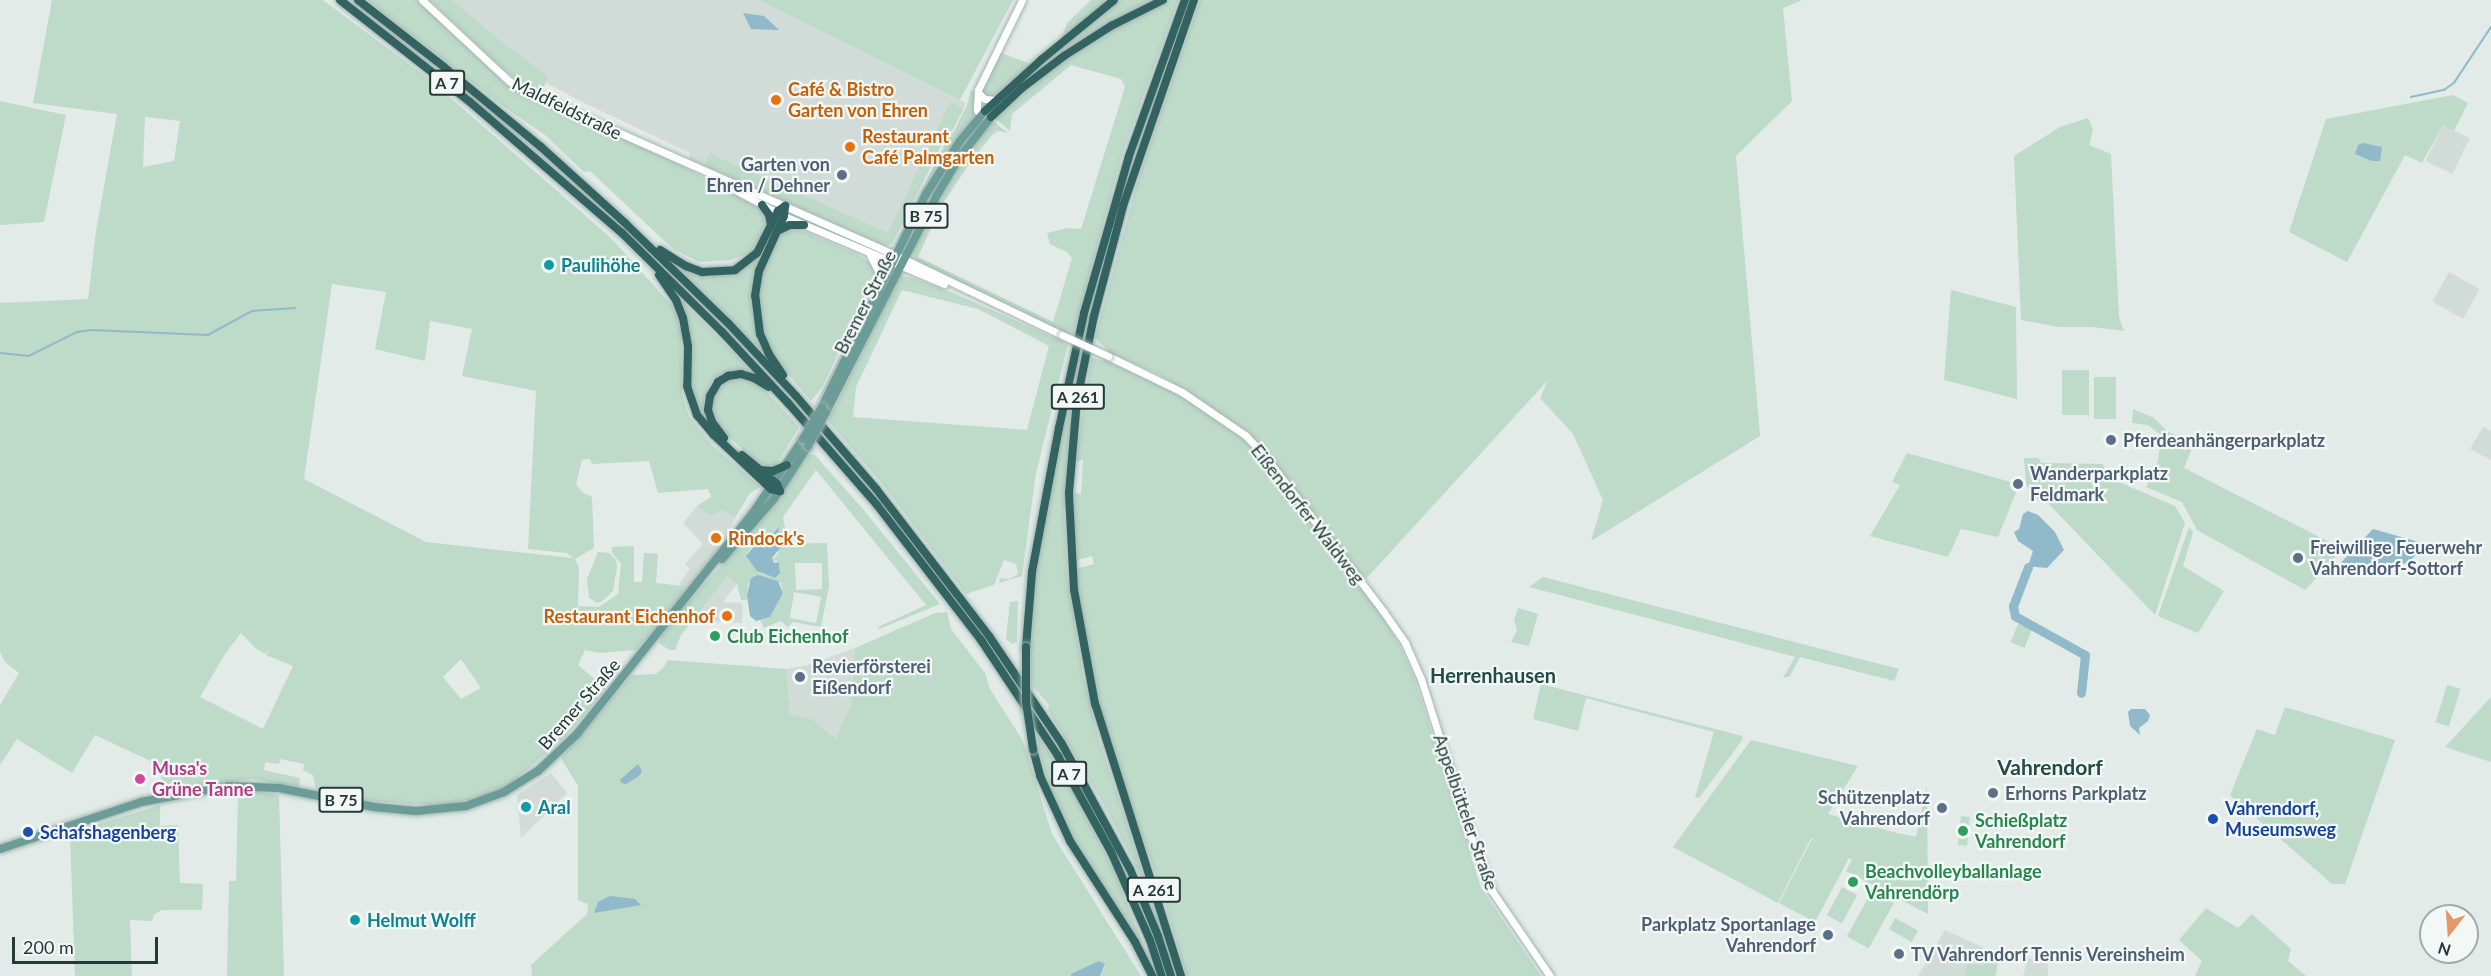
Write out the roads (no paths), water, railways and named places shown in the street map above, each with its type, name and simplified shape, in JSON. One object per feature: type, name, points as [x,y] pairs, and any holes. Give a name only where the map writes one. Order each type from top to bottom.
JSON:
[{"type":"highway","name":"A 7","points":[[340,0],[439,76],[552,170],[647,257],[788,403],[918,557],[981,640],[1034,717],[1075,784],[1112,852],[1146,931],[1162,976]]},
{"type":"highway","name":"A 7","points":[[358,0],[541,147],[638,235],[720,314],[796,396],[877,490],[943,575],[1056,734],[1125,859],[1158,936],[1171,976]]},
{"type":"highway","points":[[986,115],[996,100],[1114,0]]},
{"type":"highway","points":[[986,115],[1070,51],[1111,26],[1163,0]]},
{"type":"highway","name":"A 261","points":[[1152,976],[1135,942],[1070,841],[1040,776],[1033,749],[1026,702],[1026,646],[1032,572],[1059,428],[1084,313],[1130,156],[1185,0]]},
{"type":"highway","name":"A 261","points":[[1181,976],[1095,704],[1074,590],[1069,493],[1077,400],[1094,316],[1130,186],[1194,0]]},
{"type":"highway","points":[[762,205],[774,229]]},
{"type":"highway","points":[[785,206],[757,277],[756,316],[769,354],[796,396]]},
{"type":"highway","points":[[638,235],[686,266],[702,272],[719,273],[739,268],[753,258],[774,229],[790,225],[804,225]]},
{"type":"highway","points":[[647,257],[676,300],[683,318],[688,347],[687,386],[692,406],[714,435],[780,491]]},
{"type":"highway","points":[[773,485],[715,426],[708,410],[711,392],[724,378],[745,375],[767,386],[788,403]]},
{"type":"highway","points":[[759,470],[773,471],[787,465]]},
{"type":"main road","name":"Maldfeldstraße","points":[[422,0],[508,81],[523,90],[785,206],[893,259]]},
{"type":"main road","points":[[986,115],[978,91],[1022,0]]},
{"type":"main road","points":[[978,91],[985,99],[996,100]]},
{"type":"main road","name":"Bremer Straße","points":[[824,410],[893,259],[934,181],[960,141],[986,115]]},
{"type":"main road","name":"Bremer Straße","points":[[697,583],[742,537],[780,491],[949,173],[986,115]]},
{"type":"main road","name":"Maldfeldstraße","points":[[700,169],[762,205],[804,225],[869,253],[893,259]]},
{"type":"main road","points":[[869,253],[883,281]]},
{"type":"main road","name":"Eißendorfer Waldweg","points":[[893,259],[991,302],[1182,392],[1245,435],[1265,456],[1383,611],[1410,652]]},
{"type":"main road","name":"Bremer Straße","points":[[0,849],[141,802],[229,786],[279,788],[374,807],[416,811],[442,810],[491,798],[520,783],[560,753],[697,583],[806,442]]},
{"type":"main road","name":"Appelbütteler Straße","points":[[1410,652],[1421,679],[1486,878],[1499,904],[1550,976]]},
{"type":"main road","name":"Appelbütteler Straße","points":[[1542,962],[1557,976]]},
{"type":"water","points":[[743,13],[764,16],[779,30],[751,29]]},
{"type":"water","points":[[2363,143],[2382,147],[2380,161],[2372,161],[2355,154],[2358,145]]},
{"type":"water","points":[[2028,511],[2038,515],[2055,532],[2064,550],[2047,568],[2028,566],[2033,551],[2018,541],[2014,532],[2019,529],[2023,514]]},
{"type":"water","points":[[779,526],[777,542],[781,547],[772,558],[774,563],[779,562],[780,573],[775,578],[757,571],[746,556],[763,535],[771,536]]},
{"type":"water","points":[[2373,529],[2426,544],[2408,563],[2330,574]]},
{"type":"water","points":[[758,575],[778,581],[783,593],[770,617],[756,621],[750,616],[747,595],[751,578]]},
{"type":"water","points":[[2131,709],[2145,709],[2150,715],[2148,721],[2139,728],[2140,735],[2130,726],[2128,712]]},
{"type":"water","points":[[638,764],[642,771],[639,776],[626,784],[621,783],[620,780]]},
{"type":"water","points":[[610,896],[635,899],[641,905],[594,913],[598,902]]},
{"type":"water","points":[[1099,961],[1105,964],[1100,976],[1071,976],[1071,974]]},
{"type":"waterway","points":[[2411,97],[2444,90],[2454,83],[2491,27]]},
{"type":"waterway","points":[[0,353],[29,356],[77,332],[91,330],[208,335],[252,311],[295,308]]},
{"type":"waterway","points":[[2028,567],[2013,606],[2015,616],[2085,655],[2081,693]]},
{"type":"place","name":"Café & Bistro Garten von Ehren","points":[[776,100]]},
{"type":"place","name":"Restaurant Café Palmgarten","points":[[850,147]]},
{"type":"place","name":"Garten von Ehren / Dehner","points":[[842,175]]},
{"type":"place","name":"Paulihöhe","points":[[549,265]]},
{"type":"place","name":"Pferdeanhängerparkplatz","points":[[2111,440]]},
{"type":"place","name":"Wanderparkplatz Feldmark","points":[[2018,484]]},
{"type":"place","name":"Rindock's","points":[[716,538]]},
{"type":"place","name":"Freiwillige Feuerwehr Vahrendorf-Sottorf","points":[[2298,558]]},
{"type":"place","name":"Restaurant Eichenhof","points":[[727,616]]},
{"type":"place","name":"Club Eichenhof","points":[[715,636]]},
{"type":"place","name":"Revierförsterei Eißendorf","points":[[800,677]]},
{"type":"place","name":"Musa's Grüne Tanne","points":[[140,779]]},
{"type":"place","name":"Erhorns Parkplatz","points":[[1993,793]]},
{"type":"place","name":"Aral","points":[[526,807]]},
{"type":"place","name":"Schützenplatz Vahrendorf","points":[[1942,808]]},
{"type":"place","name":"Vahrendorf, Museumsweg","points":[[2213,819]]},
{"type":"place","name":"Schießplatz Vahrendorf","points":[[1963,831]]},
{"type":"place","name":"Schafshagenberg","points":[[28,832]]},
{"type":"place","name":"Beachvolleyballanlage Vahrendörp","points":[[1853,882]]},
{"type":"place","name":"Helmut Wolff","points":[[355,920]]},
{"type":"place","name":"Parkplatz Sportanlage Vahrendorf","points":[[1828,935]]},
{"type":"place","name":"TV Vahrendorf Tennis Vereinsheim","points":[[1899,954]]},
{"type":"district","name":"Herrenhausen","points":[[1493,675]]},
{"type":"district","name":"Vahrendorf","points":[[2050,767]]}]
